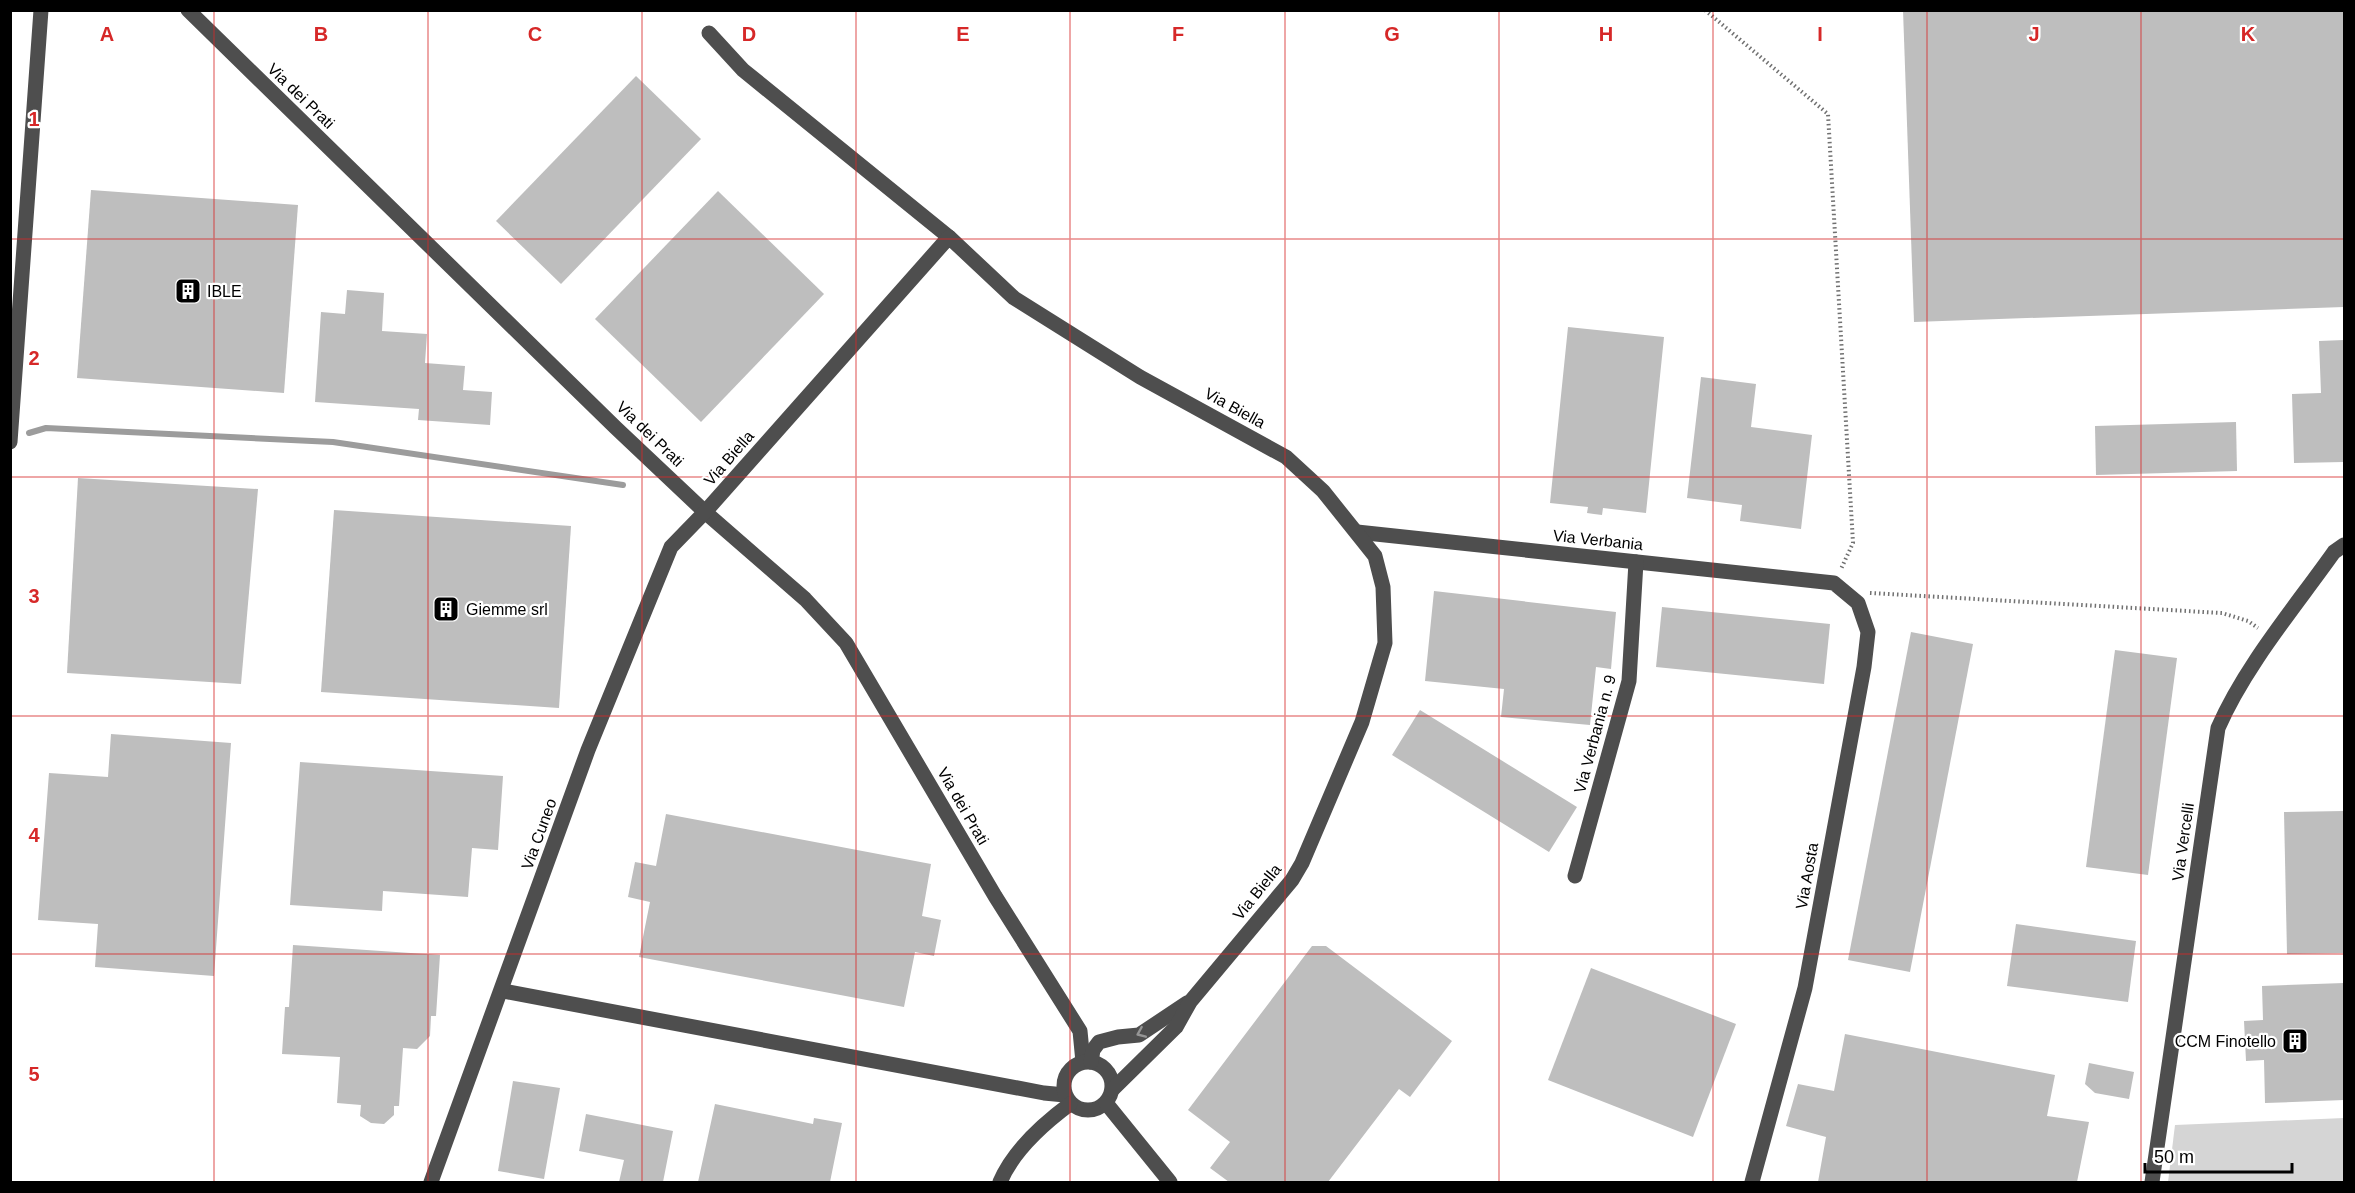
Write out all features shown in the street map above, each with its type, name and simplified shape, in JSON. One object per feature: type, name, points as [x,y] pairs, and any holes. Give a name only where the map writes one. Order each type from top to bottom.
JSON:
[{"type":"street","points":[[10,442],[41,10]]},
{"type":"street","name":"Via dei Prati","points":[[188,10],[616,428],[705,512],[805,598],[846,643],[995,896],[1080,1031],[1087,1062]]},
{"type":"street","points":[[710,33],[743,70],[949,237]]},
{"type":"street","name":"Via Biella","points":[[705,512],[949,237],[1014,298],[1140,377],[1287,457],[1323,491],[1375,556],[1383,587],[1385,643],[1362,722],[1302,863],[1292,880],[1190,1002],[1176,1027],[1109,1096]]},
{"type":"street","name":"Via Cuneo","points":[[432,1182],[588,750],[670,547],[705,512]]},
{"type":"street","name":"Via Verbania","points":[[1357,532],[1834,583]]},
{"type":"street","name":"Via Vercelli","points":[[2152,1182],[2218,728],[2230,700],[2334,552],[2344,545]]},
{"type":"street","name":"Via Verbania n. 9","points":[[1575,876],[1629,681],[1636,562]]},
{"type":"street","points":[[1834,583],[1858,603]]},
{"type":"street","name":"Via Aosta","points":[[1752,1182],[1808,976],[1864,667],[1868,632],[1858,603]]},
{"type":"street","points":[[502,991],[1044,1093],[1068,1099],[1084,1111],[1092,1111],[1109,1096]]},
{"type":"street","name":"Via Biella","points":[[1087,1062],[1100,1042],[1139,1035],[1190,1002]]},
{"type":"street","points":[[1068,1099],[1063,1087],[1065,1078],[1075,1065],[1087,1062],[1105,1069],[1109,1075],[1109,1096],[1170,1182]]},
{"type":"street","points":[[1000,1182],[1007,1165],[1068,1099]]},
{"type":"path","points":[[1705,10],[1828,114],[1853,543],[1834,583]]},
{"type":"path","points":[[1858,603],[1872,592],[2222,613],[2248,621],[2273,638]]},
{"type":"shaded area","points":[[2344,1118],[2344,1182],[2168,1182],[2175,1125]]},
{"type":"building","points":[[1903,10],[2344,10],[2344,307],[1914,322]]},
{"type":"building","points":[[636,76],[701,139],[561,284],[496,221]]},
{"type":"building","name":"IBLE","points":[[91,190],[298,205],[284,393],[77,378]]},
{"type":"building","points":[[718,191],[824,294],[701,422],[595,319]]},
{"type":"building","points":[[347,290],[384,293],[382,331],[427,334],[425,363],[465,366],[463,390],[492,392],[490,425],[418,420],[419,409],[315,402],[321,312],[345,314]]},
{"type":"building","points":[[1568,327],[1664,337],[1646,513],[1603,508],[1602,515],[1587,513],[1588,507],[1550,503]]},
{"type":"building","points":[[2344,340],[2344,462],[2294,463],[2292,394],[2321,393],[2319,341]]},
{"type":"building","points":[[1701,377],[1756,384],[1751,427],[1812,435],[1801,529],[1740,521],[1742,505],[1687,498]]},
{"type":"building","points":[[2236,422],[2237,471],[2096,475],[2095,426]]},
{"type":"building","points":[[78,478],[258,489],[241,684],[67,673]]},
{"type":"building","name":"Giemme srl","points":[[334,510],[571,526],[559,708],[321,692]]},
{"type":"building","points":[[1434,591],[1616,612],[1611,669],[1596,667],[1590,725],[1501,717],[1504,689],[1425,681]]},
{"type":"building","points":[[1662,607],[1830,624],[1824,684],[1656,667]]},
{"type":"building","points":[[1911,632],[1973,644],[1910,972],[1848,960]]},
{"type":"building","points":[[2115,650],[2177,658],[2148,875],[2086,867]]},
{"type":"building","points":[[1420,710],[1577,807],[1549,852],[1392,755]]},
{"type":"building","points":[[111,734],[231,743],[214,976],[95,967],[98,924],[38,920],[49,773],[108,777]]},
{"type":"building","points":[[300,762],[503,776],[498,850],[472,848],[468,897],[383,891],[382,911],[290,905]]},
{"type":"building","points":[[2344,811],[2344,953],[2287,954],[2284,812]]},
{"type":"building","points":[[666,814],[931,864],[922,916],[941,920],[934,956],[915,952],[904,1007],[639,957],[650,902],[628,897],[635,862],[656,866]]},
{"type":"building","points":[[2016,924],[2136,941],[2128,1002],[2007,986]]},
{"type":"building","points":[[293,945],[440,955],[436,1016],[431,1016],[430,1036],[417,1049],[403,1048],[399,1106],[394,1106],[394,1115],[384,1124],[371,1123],[360,1116],[361,1105],[337,1103],[340,1057],[282,1054],[285,1007],[289,1007]]},
{"type":"building","points":[[1312,946],[1326,946],[1452,1041],[1410,1097],[1399,1089],[1328,1182],[1229,1182],[1210,1168],[1230,1142],[1188,1110]]},
{"type":"building","points":[[1591,968],[1736,1024],[1693,1137],[1548,1080]]},
{"type":"building","name":"CCM Finotello","points":[[2344,983],[2344,1100],[2265,1103],[2264,1060],[2246,1061],[2244,1021],[2263,1020],[2262,986]]},
{"type":"building","points":[[1845,1034],[2055,1075],[2047,1116],[2089,1122],[2077,1182],[1818,1182],[1826,1137],[1786,1126],[1798,1084],[1834,1091]]},
{"type":"building","points":[[2089,1063],[2134,1072],[2129,1099],[2095,1093],[2085,1084]]},
{"type":"building","points":[[513,1081],[560,1088],[544,1179],[498,1171]]},
{"type":"building","points":[[715,1104],[813,1124],[814,1118],[842,1123],[830,1182],[698,1182]]},
{"type":"building","points":[[586,1114],[673,1131],[663,1182],[619,1182],[624,1160],[579,1151]]},
{"type":"waterway","points":[[29,433],[46,428],[333,442],[623,485]]},
{"type":"place","name":"IBLE","points":[[188,291]]},
{"type":"place","name":"Giemme srl","points":[[446,609]]},
{"type":"place","name":"CCM Finotello","points":[[2295,1041]]}]
